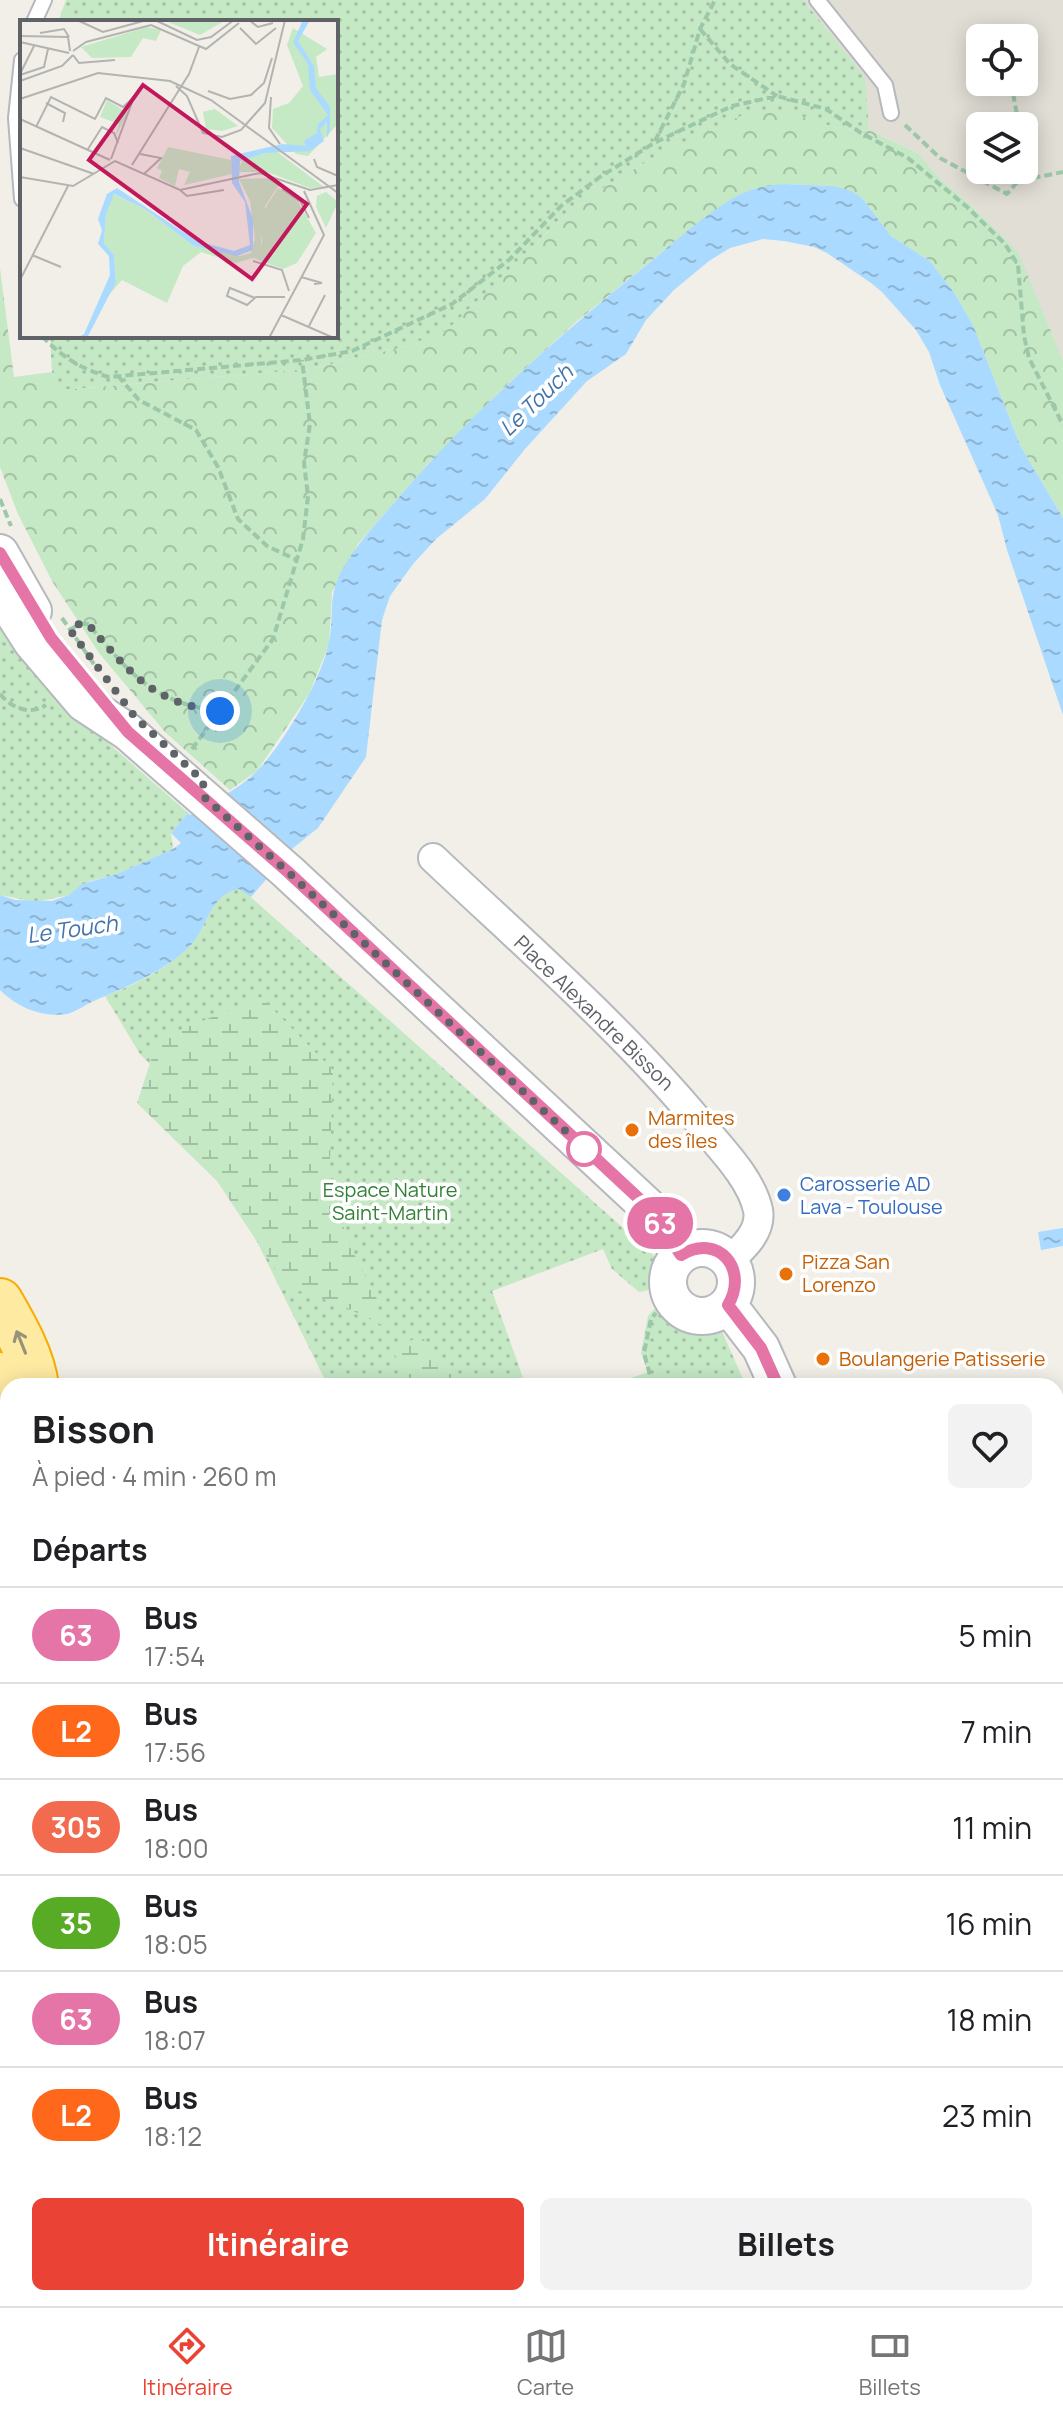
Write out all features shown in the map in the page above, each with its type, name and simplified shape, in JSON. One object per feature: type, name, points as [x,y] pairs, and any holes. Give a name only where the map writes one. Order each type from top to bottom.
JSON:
[{"type":"highway","points":[[0,1301],[14,1324],[35,1378]]},
{"type":"street","points":[[6,540],[51,638],[128,732]]},
{"type":"street","points":[[0,592],[32,642],[84,703],[128,732],[288,872],[648,1207],[681,1255]]},
{"type":"street","name":"Place Alexandre Bisson","points":[[433,858],[669,1084],[727,1156],[753,1194],[759,1214],[756,1230],[729,1261]]},
{"type":"street","points":[[707,1248],[723,1254],[729,1261],[737,1283],[728,1305],[711,1315],[701,1316],[691,1314],[675,1303],[668,1279],[672,1265],[681,1255],[707,1248]]},
{"type":"street","points":[[728,1305],[761,1348],[774,1378]]},
{"type":"lane","points":[[35,20],[44,0]]},
{"type":"lane","points":[[817,0],[885,85],[891,113]]},
{"type":"lane","points":[[20,79],[16,118],[20,172]]},
{"type":"path","points":[[654,143],[684,84],[700,29],[715,0]]},
{"type":"path","points":[[700,29],[730,64],[777,96],[826,109],[861,133],[908,158],[967,207],[1005,244],[1018,265],[1029,358],[1063,425]]},
{"type":"path","points":[[44,338],[60,355],[85,370],[109,377],[302,360],[352,351],[452,304],[510,259],[561,206],[654,143],[732,106],[777,96]]},
{"type":"path","points":[[891,113],[922,138],[940,158],[966,172]]},
{"type":"path","points":[[1038,177],[1063,172]]},
{"type":"path","points":[[988,184],[1007,194],[1015,184]]},
{"type":"path","points":[[188,755],[273,639],[297,560],[308,496],[304,463],[310,424],[302,360]]},
{"type":"path","points":[[118,376],[139,400],[196,430],[218,467],[238,519],[267,546],[297,560]]},
{"type":"path","points":[[0,499],[6,540]]},
{"type":"path","points":[[56,607],[106,681]]},
{"type":"path","points":[[70,630],[79,624],[88,624],[138,680],[168,699],[220,711]]},
{"type":"path","points":[[0,694],[10,706],[24,710],[39,710],[48,703]]},
{"type":"path","points":[[651,1378],[644,1353],[651,1319],[656,1313]]},
{"type":"shaded area","points":[[803,0],[1063,0],[1063,360],[1017,252],[970,204],[942,181],[918,153],[869,130],[864,77]]},
{"type":"green space","points":[[66,0],[803,0],[865,77],[869,130],[839,129],[791,113],[670,148],[591,195],[552,228],[449,329],[408,346],[310,369],[61,390],[52,372],[50,338],[338,338],[338,20],[59,20]]},
{"type":"green space","points":[[747,113],[791,113],[839,129],[869,130],[918,153],[942,181],[1018,252],[1063,360],[1063,518],[1020,445],[973,325],[930,261],[891,236],[862,198],[833,186],[784,184],[753,189],[679,238],[576,322],[499,392],[427,465],[358,544],[332,592],[329,644],[309,694],[257,771],[230,790],[165,732],[99,653],[52,581],[18,514],[0,467],[0,268],[14,377],[52,372],[62,390],[310,369],[408,346],[448,329],[552,228],[591,195],[670,148]]},
{"type":"green space","points":[[0,626],[48,690],[188,813],[171,833],[173,849],[117,874],[90,881],[69,895],[36,902],[0,895]]},
{"type":"green space","name":"Espace Nature Saint-Martin","points":[[239,889],[244,891],[659,1260],[655,1286],[639,1292],[612,1269],[603,1249],[492,1291],[523,1378],[324,1378],[237,1201],[105,996],[140,981],[182,953],[197,937],[214,905],[228,893]]},
{"type":"green space","points":[[261,997],[333,1070],[329,1189],[352,1250],[376,1296],[382,1325],[341,1305],[287,1287],[217,1181],[137,1103],[158,1039]]},
{"type":"green space","points":[[656,1307],[687,1322],[721,1329],[742,1378],[631,1378],[648,1372],[641,1353],[648,1316]]},
{"type":"green space","points":[[420,1336],[457,1372],[453,1378],[408,1378],[392,1350]]},
{"type":"water","name":"Le Touch","points":[[784,184],[833,186],[862,198],[891,236],[930,261],[973,325],[1020,445],[1063,518],[1063,715],[998,515],[940,385],[929,352],[916,330],[882,292],[827,253],[814,247],[763,239],[730,248],[674,290],[646,320],[626,354],[587,381],[525,449],[485,499],[436,539],[413,564],[390,596],[382,620],[366,757],[318,828],[293,848],[251,897],[239,889],[220,898],[196,939],[167,965],[70,1013],[58,1015],[30,1010],[0,990],[0,895],[15,900],[52,901],[69,895],[82,884],[117,874],[181,843],[171,833],[188,813],[190,815],[249,778],[266,761],[288,730],[309,695],[324,661],[335,587],[345,565],[374,526],[435,457],[557,340],[703,219],[742,193]]},
{"type":"water","points":[[1063,1228],[1063,1246],[1041,1250],[1038,1232]]},
{"type":"bus line","name":"63","points":[[0,553],[51,638],[128,732],[288,872],[648,1207],[681,1255],[698,1248],[723,1254],[735,1271],[737,1283],[728,1305],[761,1348],[774,1378]]},
{"type":"place","name":"Marmites des îles","points":[[632,1130]]},
{"type":"place","name":"Carosserie AD Lava - Toulouse","points":[[784,1195]]},
{"type":"place","name":"Pizza San Lorenzo","points":[[786,1274]]},
{"type":"place","name":"Boulangerie Patisserie","points":[[823,1359]]},
{"type":"route","points":[[220,711],[168,699],[138,680],[88,624],[79,624],[70,630],[135,717],[203,781],[204,797],[590,1154],[584,1149]]}]
